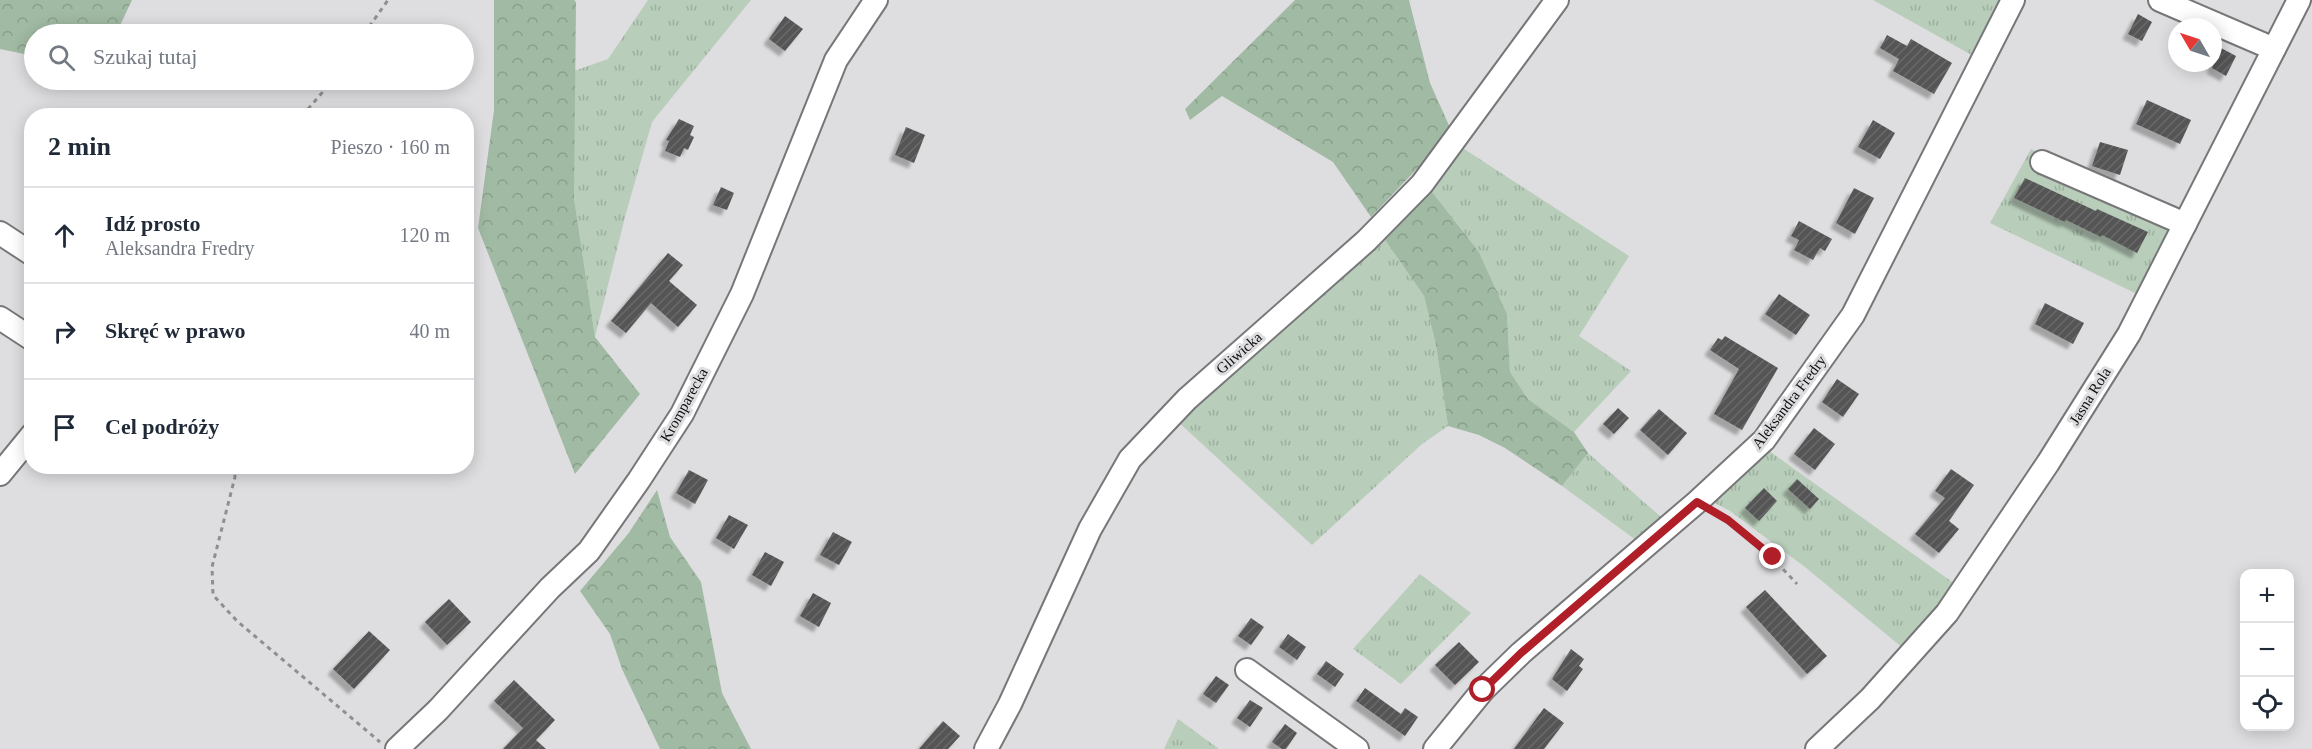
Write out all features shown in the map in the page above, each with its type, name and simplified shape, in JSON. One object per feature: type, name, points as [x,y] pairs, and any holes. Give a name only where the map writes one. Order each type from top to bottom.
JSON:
[{"type":"street","name":"Kromparecka","points":[[397,749],[438,710],[550,588],[589,551],[682,414],[742,294],[836,60],[876,0]]},
{"type":"street","name":"Gliwicka","points":[[986,749],[1010,704],[1090,529],[1130,459],[1187,399],[1366,242],[1422,184],[1557,0]]},
{"type":"street","name":"Aleksandra Fredry","points":[[1435,749],[1483,690],[1521,653],[1697,502],[1764,440],[1854,315],[2013,0]]},
{"type":"street","points":[[2160,0],[2274,48]]},
{"type":"street","name":"Jasna Rola","points":[[1817,749],[1870,699],[1947,613],[2048,464],[2129,334],[2299,0]]},
{"type":"street","points":[[2042,162],[2185,224]]},
{"type":"street","points":[[0,233],[24,249]]},
{"type":"street","points":[[0,318],[24,334]]},
{"type":"street","points":[[0,474],[24,445]]},
{"type":"street","points":[[1247,670],[1357,749]]},
{"type":"path","points":[[371,24],[388,0]]},
{"type":"path","points":[[309,108],[324,90]]},
{"type":"path","points":[[235,474],[212,567],[213,595],[237,621],[388,749]]},
{"type":"path","points":[[1697,502],[1737,528],[1773,557],[1797,584]]},
{"type":"green space","points":[[0,0],[132,0],[121,24],[24,24],[24,54],[0,49]]},
{"type":"green space","points":[[494,0],[574,0],[576,2],[574,198],[595,337],[640,394],[575,474],[478,228],[494,110]]},
{"type":"green space","points":[[648,0],[751,0],[652,122],[595,337],[574,198],[574,71],[608,59]]},
{"type":"green space","points":[[1295,0],[1409,0],[1430,83],[1452,132],[1371,217],[1333,162],[1222,96],[1190,120],[1185,109]]},
{"type":"green space","points":[[1873,0],[2007,0],[1977,58]]},
{"type":"green space","points":[[1458,145],[1629,256],[1579,336],[1631,371],[1574,432],[1528,399],[1510,372],[1507,314],[1479,252],[1429,188]]},
{"type":"green space","points":[[2031,149],[2181,213],[2139,295],[1990,223]]},
{"type":"green space","points":[[1429,188],[1479,252],[1507,314],[1510,372],[1528,399],[1574,432],[1588,453],[1562,486],[1505,448],[1479,435],[1448,426],[1436,345],[1424,296],[1383,237]]},
{"type":"green space","points":[[1383,237],[1424,296],[1436,345],[1448,426],[1422,444],[1312,545],[1175,419]]},
{"type":"green space","points":[[1765,448],[1955,584],[1935,613],[1904,649],[1805,567],[1730,511],[1711,501]]},
{"type":"green space","points":[[1588,453],[1661,517],[1636,540],[1562,486]]},
{"type":"green space","points":[[657,490],[670,537],[701,582],[722,693],[751,749],[660,749],[622,669],[610,634],[580,591],[628,534]]},
{"type":"green space","points":[[1420,574],[1471,613],[1401,684],[1353,649]]},
{"type":"green space","points":[[1178,719],[1219,749],[1164,749]]},
{"type":"building","points":[[2138,14],[2152,22],[2142,41],[2128,34]]},
{"type":"building","points":[[785,16],[803,29],[785,51],[769,39]]},
{"type":"building","points":[[1887,35],[1907,46],[1911,39],[1952,63],[1934,94],[1893,71],[1899,59],[1880,48]]},
{"type":"building","points":[[2222,49],[2236,56],[2226,76],[2219,72],[2222,72]]},
{"type":"building","points":[[2147,100],[2191,120],[2180,144],[2136,124]]},
{"type":"building","points":[[679,119],[694,126],[690,135],[694,137],[688,150],[684,148],[680,157],[665,151],[669,141],[666,140]]},
{"type":"building","points":[[1873,120],[1895,133],[1880,159],[1858,147]]},
{"type":"building","points":[[906,127],[925,135],[914,163],[895,155]]},
{"type":"building","points":[[2100,142],[2128,150],[2120,175],[2092,166]]},
{"type":"building","points":[[2025,178],[2148,232],[2137,253],[2102,235],[2101,237],[2066,220],[2065,222],[2014,198]]},
{"type":"building","points":[[721,187],[734,193],[727,210],[713,205]]},
{"type":"building","points":[[1854,188],[1874,198],[1855,234],[1836,223]]},
{"type":"building","points":[[1799,221],[1832,239],[1825,251],[1820,248],[1813,260],[1794,250],[1799,240],[1791,236]]},
{"type":"building","points":[[668,253],[683,265],[669,281],[697,305],[678,327],[651,303],[626,333],[611,321]]},
{"type":"building","points":[[1779,294],[1810,315],[1796,335],[1765,314]]},
{"type":"building","points":[[2045,303],[2084,323],[2073,344],[2035,324]]},
{"type":"building","points":[[1725,336],[1778,368],[1742,430],[1714,414],[1739,369],[1710,350],[1718,338],[1722,340]]},
{"type":"building","points":[[1837,379],[1859,394],[1843,417],[1822,402]]},
{"type":"building","points":[[1618,408],[1629,418],[1614,434],[1603,424]]},
{"type":"building","points":[[1659,409],[1687,433],[1668,455],[1640,430]]},
{"type":"building","points":[[1814,428],[1835,444],[1815,470],[1794,454]]},
{"type":"building","points":[[1951,469],[1974,485],[1949,521],[1959,529],[1939,553],[1915,534],[1945,498],[1935,491]]},
{"type":"building","points":[[689,470],[708,480],[695,504],[676,493]]},
{"type":"building","points":[[1797,479],[1819,499],[1810,509],[1788,489]]},
{"type":"building","points":[[1764,488],[1777,501],[1759,521],[1745,508]]},
{"type":"building","points":[[729,515],[748,525],[734,549],[716,538]]},
{"type":"building","points":[[833,532],[852,542],[839,565],[820,555]]},
{"type":"building","points":[[765,552],[784,562],[771,586],[752,575]]},
{"type":"building","points":[[1765,590],[1827,656],[1807,674],[1746,607]]},
{"type":"building","points":[[813,593],[831,603],[819,627],[800,616]]},
{"type":"building","points":[[449,599],[471,622],[447,645],[425,622]]},
{"type":"building","points":[[1251,618],[1264,627],[1251,645],[1238,636]]},
{"type":"building","points":[[369,631],[390,650],[354,689],[333,669]]},
{"type":"building","points":[[1288,634],[1306,647],[1297,660],[1279,647]]},
{"type":"building","points":[[1459,642],[1479,662],[1455,685],[1435,665]]},
{"type":"building","points":[[1571,649],[1584,659],[1579,666],[1583,669],[1567,691],[1552,679]]},
{"type":"building","points":[[1326,661],[1344,674],[1335,687],[1317,674]]},
{"type":"building","points":[[1216,676],[1229,685],[1216,703],[1203,694]]},
{"type":"building","points":[[514,680],[555,720],[536,740],[546,749],[503,749],[523,728],[494,701]]},
{"type":"building","points":[[1365,688],[1401,714],[1405,708],[1418,717],[1405,736],[1356,701]]},
{"type":"building","points":[[1250,700],[1263,708],[1250,727],[1237,718]]},
{"type":"building","points":[[1544,708],[1564,723],[1544,749],[1514,749]]},
{"type":"building","points":[[943,721],[960,736],[948,749],[919,749]]},
{"type":"building","points":[[1285,724],[1297,733],[1286,749],[1282,749],[1272,742]]},
{"type":"route","points":[[1483,690],[1521,653],[1697,502],[1728,520],[1773,557]]}]
